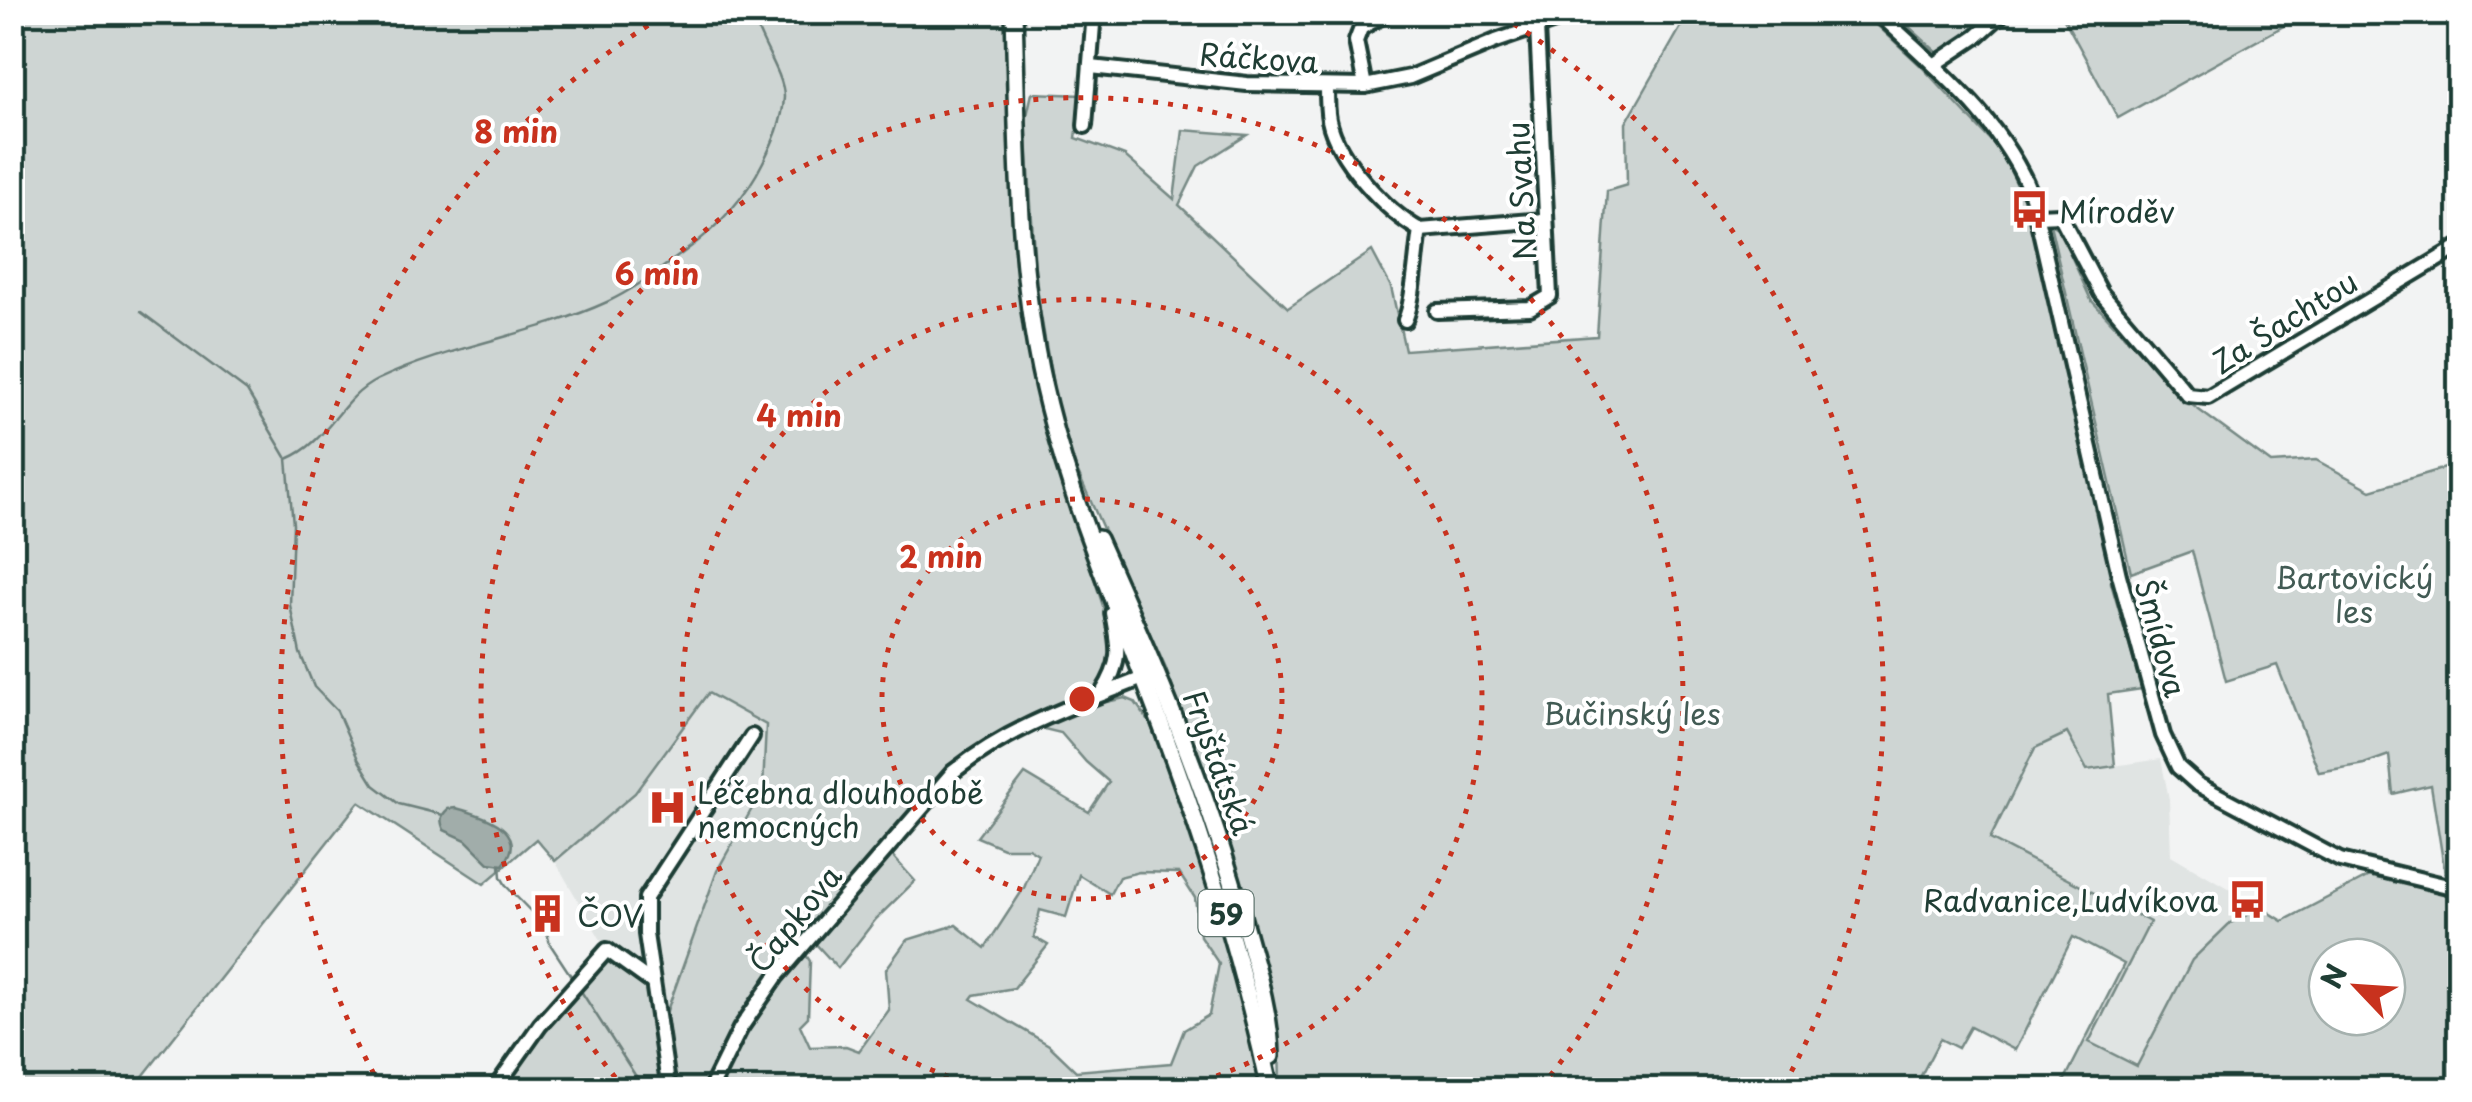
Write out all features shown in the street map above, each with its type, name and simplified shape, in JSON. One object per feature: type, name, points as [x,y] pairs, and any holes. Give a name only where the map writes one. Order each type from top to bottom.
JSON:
[{"type":"main road","name":"Fryštátská","points":[[1014,12],[1021,180],[1036,347],[1066,467],[1109,596],[1144,678],[1224,904],[1271,1090]]},
{"type":"main road","name":"Fryštátská","points":[[1066,467],[1149,650],[1204,796],[1252,954],[1270,1042],[1271,1090]]},
{"type":"street","points":[[1085,126],[1094,12]]},
{"type":"street","name":"Ráčkova","points":[[1364,86],[1356,41],[1361,28],[1389,12]]},
{"type":"street","name":"Ráčkova","points":[[1091,67],[1247,84],[1364,86],[1410,77],[1581,12]]},
{"type":"street","points":[[1934,66],[2004,12]]},
{"type":"street","name":"Šmídova","points":[[1881,17],[1983,112],[2012,150],[2032,196],[2119,575],[2173,760],[2197,784],[2330,855],[2356,866],[2460,889]]},
{"type":"street","name":"Na Svahu","points":[[1437,311],[1530,308],[1550,296],[1537,27]]},
{"type":"street","points":[[1327,88],[1329,120],[1350,162],[1396,213],[1420,230],[1546,220]]},
{"type":"street","name":"Za Šachtou","points":[[2037,216],[2060,215],[2101,292],[2188,395],[2208,398],[2460,246]]},
{"type":"street","points":[[1405,320],[1420,230]]},
{"type":"street","points":[[1102,693],[1117,668],[1119,656],[1109,596]]},
{"type":"street","points":[[1149,650],[1144,678],[1171,706]]},
{"type":"street","name":"Čapkova","points":[[710,1090],[740,1029],[776,977],[953,772],[1024,725],[1144,678]]},
{"type":"street","points":[[669,1090],[646,934],[646,898],[752,736]]},
{"type":"street","points":[[494,1090],[540,1025],[607,950],[653,984]]},
{"type":"shaded area","points":[[708,693],[766,725],[763,789],[717,871],[664,1019],[661,979],[601,940],[555,861],[636,792]]},
{"type":"shaded area","points":[[2067,733],[2087,770],[2161,759],[2169,799],[2171,855],[2262,908],[2230,923],[2192,960],[2137,1066],[2089,1042],[2150,922],[1990,839],[2034,748]]},
{"type":"shaded area","points":[[456,808],[490,820],[508,833],[512,842],[503,865],[489,863],[466,840],[444,830],[443,814]]},
{"type":"green space","points":[[12,13],[1005,13],[1013,222],[1027,346],[1055,460],[1115,645],[1113,659],[1105,676],[1090,691],[989,737],[950,766],[761,988],[706,1089],[676,1089],[664,1019],[717,871],[763,789],[766,725],[708,693],[635,793],[555,861],[536,839],[484,884],[359,802],[133,1089],[30,1089],[13,1075]]},
{"type":"green space","name":"Bučinský les","points":[[1689,13],[1864,13],[1920,65],[2002,153],[2032,217],[2111,556],[2111,583],[2142,689],[2108,694],[2115,766],[2087,770],[2067,733],[2035,748],[1990,839],[2150,922],[2089,1042],[2137,1066],[2192,960],[2230,923],[2262,908],[2283,921],[2371,875],[2459,895],[2459,1089],[2060,1089],[2124,964],[2073,937],[2015,1050],[1970,1027],[1958,1048],[1940,1039],[1914,1089],[1280,1089],[1279,1041],[1243,887],[1166,669],[1074,464],[1056,403],[1036,287],[1026,120],[1032,93],[1082,95],[1076,138],[1125,156],[1174,199],[1183,130],[1247,135],[1198,166],[1179,205],[1288,308],[1372,251],[1391,287],[1405,350],[1597,336],[1607,191],[1627,185],[1626,123]]},
{"type":"green space","points":[[1894,13],[1997,13],[1941,56]]},
{"type":"green space","points":[[2061,13],[2307,13],[2118,118]]},
{"type":"green space","name":"Bartovický les","points":[[2050,224],[2059,229],[2091,300],[2184,399],[2271,463],[2316,460],[2371,490],[2459,464],[2459,884],[2446,880],[2431,785],[2393,794],[2389,755],[2319,772],[2277,665],[2226,681],[2192,551],[2131,573]]},
{"type":"green space","points":[[1125,698],[1135,702],[1150,723],[1232,962],[1262,1089],[718,1090],[762,1007],[804,952],[810,961],[808,1017],[800,1025],[810,1047],[846,1046],[859,1051],[889,1010],[886,969],[907,940],[956,925],[985,948],[1024,888],[1038,854],[1028,848],[1003,848],[977,837],[1025,774],[1089,812],[1109,782],[1061,733],[1044,729],[1042,724]],"holes":[[[1139,872],[1179,873],[1195,898],[1200,936],[1219,964],[1209,1015],[1184,1030],[1171,1063],[1076,1071],[1049,1045],[971,999],[974,995],[1014,988],[1048,945],[1034,937],[1040,910],[1066,917],[1079,875],[1110,894],[1119,877]]]},
{"type":"green space","points":[[889,852],[915,881],[876,919],[838,968],[814,942]]},
{"type":"green space","points":[[607,956],[649,986],[665,1089],[498,1090],[543,1028]]},
{"type":"waterway","points":[[443,815],[399,804],[374,785],[337,711],[314,687],[300,653],[290,605],[293,524],[287,459],[313,442],[353,398],[377,380],[607,302],[656,272],[719,223],[756,176],[774,139],[783,106],[780,77],[752,12]]},
{"type":"waterway","points":[[141,312],[247,391],[286,457]]},
{"type":"waterway","points":[[500,865],[507,887],[545,926],[550,944],[575,982]]},
{"type":"waterway","points":[[579,988],[635,1075],[651,1090]]},
{"type":"place","name":"Míroděv","points":[[2029,210]]},
{"type":"place","name":"Léčebna dlouhodobě nemocných","points":[[667,808]]},
{"type":"place","name":"Radvanice,Ludvíkova","points":[[2248,899]]},
{"type":"place","name":"ČOV","points":[[547,914]]}]
